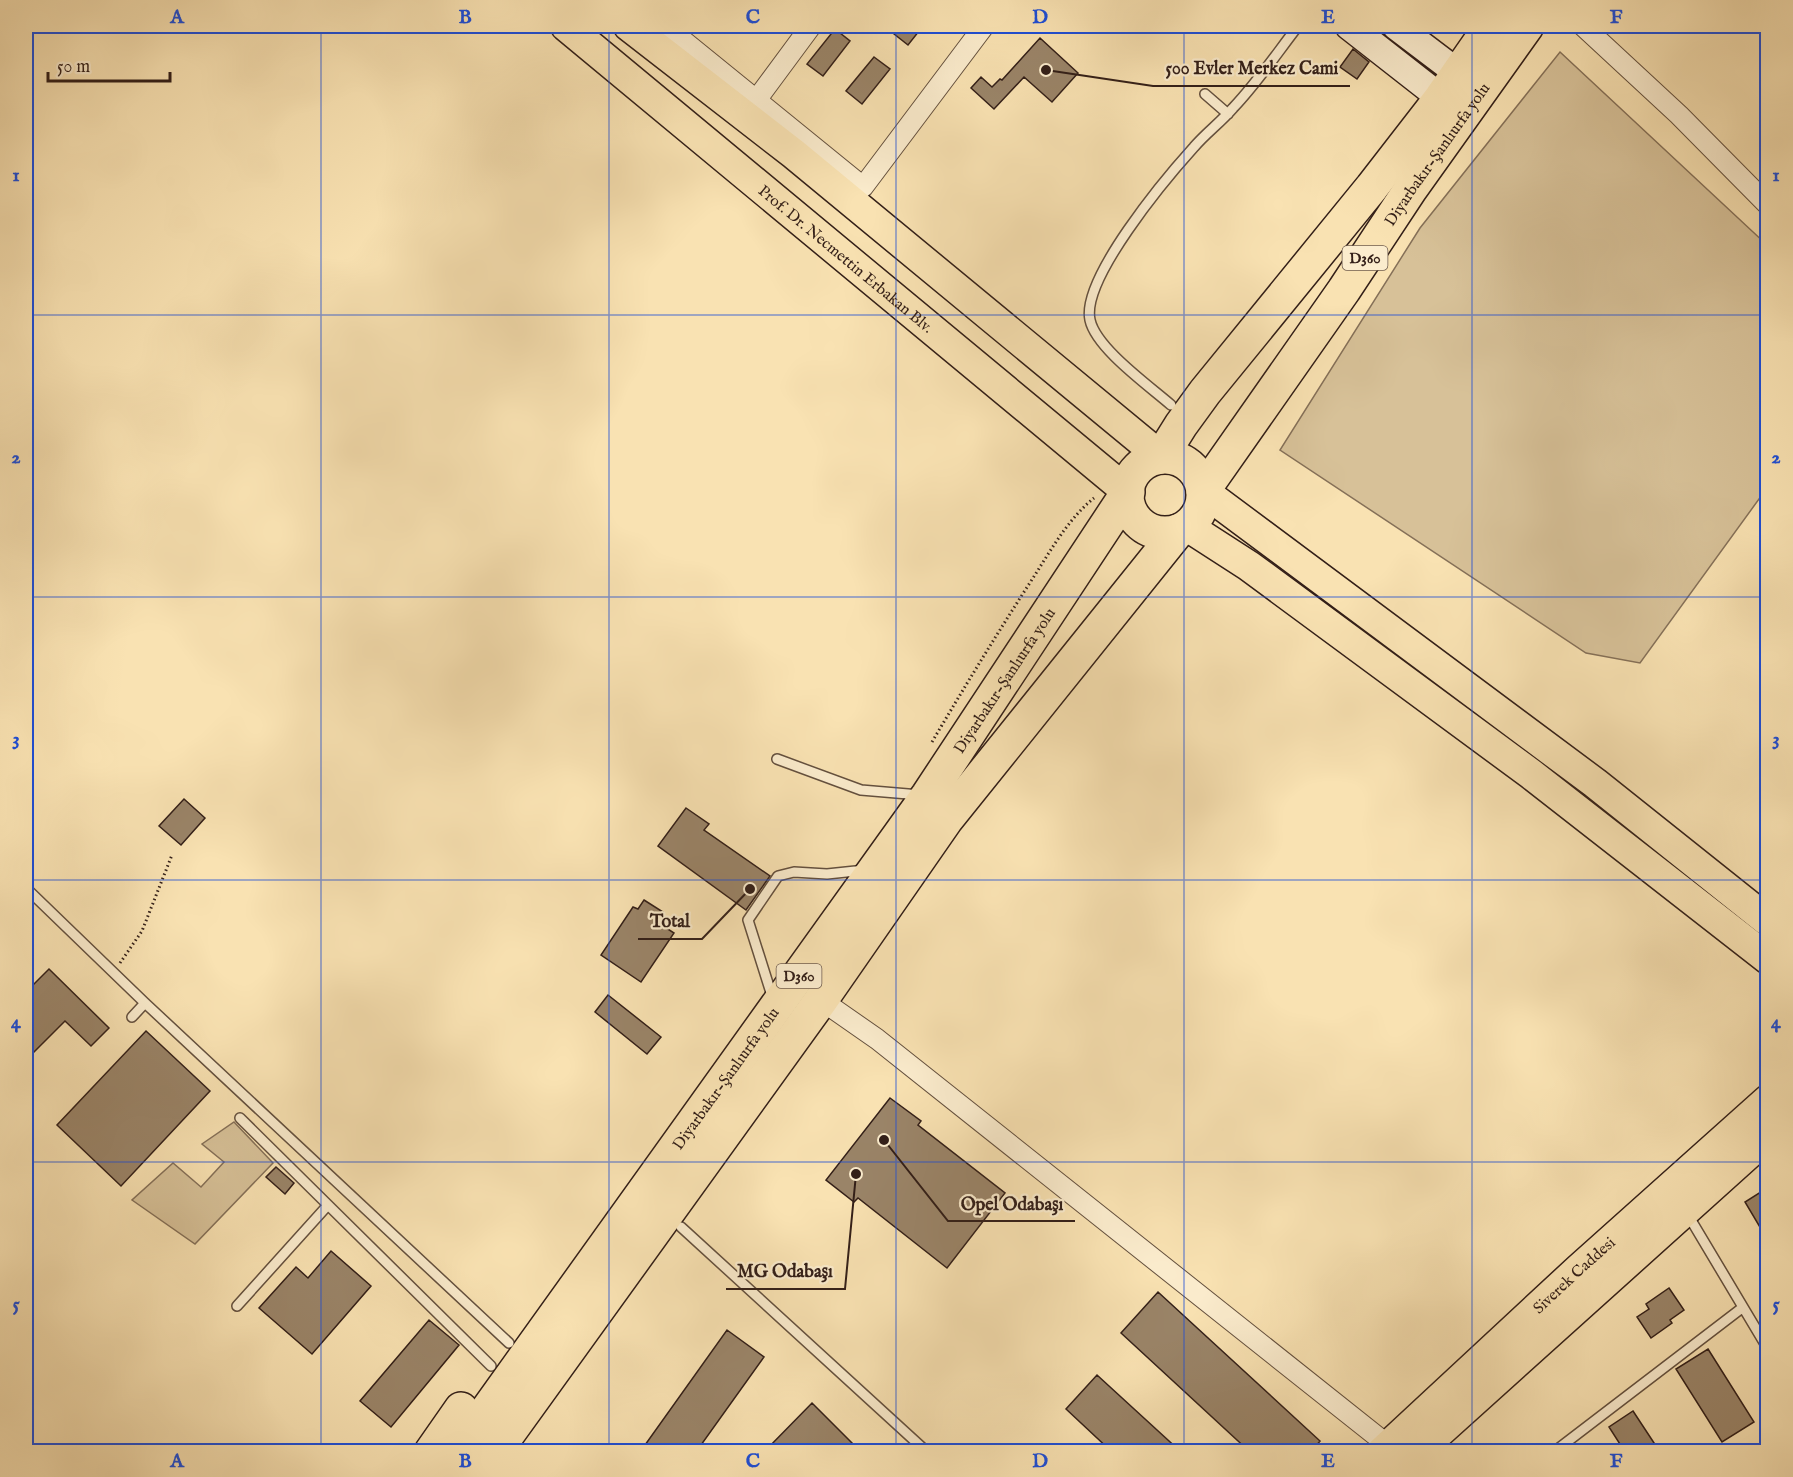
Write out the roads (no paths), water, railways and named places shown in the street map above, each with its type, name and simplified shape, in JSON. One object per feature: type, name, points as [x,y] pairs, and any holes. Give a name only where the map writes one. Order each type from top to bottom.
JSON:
[{"type":"highway","name":"Diyarbakır-Şanlıurfa yolu","points":[[1161,457],[1205,392],[1372,187],[1449,86],[1491,26]]},
{"type":"highway","name":"Diyarbakır-Şanlıurfa yolu","points":[[1203,491],[1344,290],[1417,180],[1527,26]]},
{"type":"highway","name":"D360","points":[[1114,493],[1131,479],[1138,469],[1149,461],[1161,457]]},
{"type":"highway","points":[[1161,457],[1173,458],[1189,466],[1200,480],[1203,491]]},
{"type":"highway","name":"D360","points":[[1183,528],[1200,510],[1203,491]]},
{"type":"highway","points":[[1114,493],[1128,503],[1138,521],[1147,528],[1167,533],[1183,528]]},
{"type":"highway","name":"Diyarbakır-Şanlıurfa yolu","points":[[457,1452],[928,795],[1114,493]]},
{"type":"highway","name":"Diyarbakır-Şanlıurfa yolu","points":[[495,1452],[821,1000],[946,820],[1183,528]]},
{"type":"highway","points":[[521,1452],[681,1227],[759,1108],[821,1000]]},
{"type":"highway","points":[[431,1452],[580,1244],[716,1063],[771,1016]]},
{"type":"main road","name":"Prof. Dr. Necmettin Erbakan Blv.","points":[[566,26],[1114,493]]},
{"type":"main road","points":[[629,26],[794,154],[1161,457]]},
{"type":"main road","points":[[1203,491],[1595,783],[1767,921]]},
{"type":"main road","points":[[1183,528],[1249,566],[1531,774],[1767,959]]},
{"type":"main road","name":"Siverek Caddesi","points":[[1396,1450],[1604,1246],[1767,1100]]},
{"type":"main road","name":"Siverek Caddesi","points":[[1396,1450],[1685,1211],[1767,1136]]},
{"type":"street","points":[[665,26],[862,187],[984,26]]},
{"type":"street","points":[[756,99],[811,26]]},
{"type":"street","points":[[1349,26],[1449,86]]},
{"type":"street","points":[[1396,26],[1449,86]]},
{"type":"street","points":[[1583,26],[1679,115],[1767,205]]},
{"type":"street","points":[[821,1000],[877,1039],[1396,1450]]},
{"type":"lane","points":[[1171,405],[1123,364],[1095,335],[1088,309],[1102,271],[1129,228],[1162,184],[1196,145],[1228,114],[1298,26]]},
{"type":"lane","points":[[1205,94],[1228,114]]},
{"type":"lane","points":[[777,759],[861,790],[928,795]]},
{"type":"lane","points":[[771,1016],[748,920],[778,876],[794,872],[827,874],[876,868]]},
{"type":"lane","points":[[26,888],[114,972],[500,1355]]},
{"type":"lane","points":[[132,1017],[145,1003]]},
{"type":"lane","points":[[240,1118],[328,1204],[500,1355]]},
{"type":"lane","points":[[237,1306],[328,1204]]},
{"type":"lane","points":[[1685,1211],[1767,1349]]},
{"type":"lane","points":[[681,1227],[927,1452]]},
{"type":"lane","points":[[1561,1452],[1559,1448],[1742,1308]]},
{"type":"place","name":"500 Evler Merkez Cami","points":[[1046,70]]},
{"type":"place","name":"Total","points":[[750,889]]},
{"type":"place","name":"Opel Odabaşı","points":[[884,1140]]},
{"type":"place","name":"MG Odabaşı","points":[[856,1174]]}]
